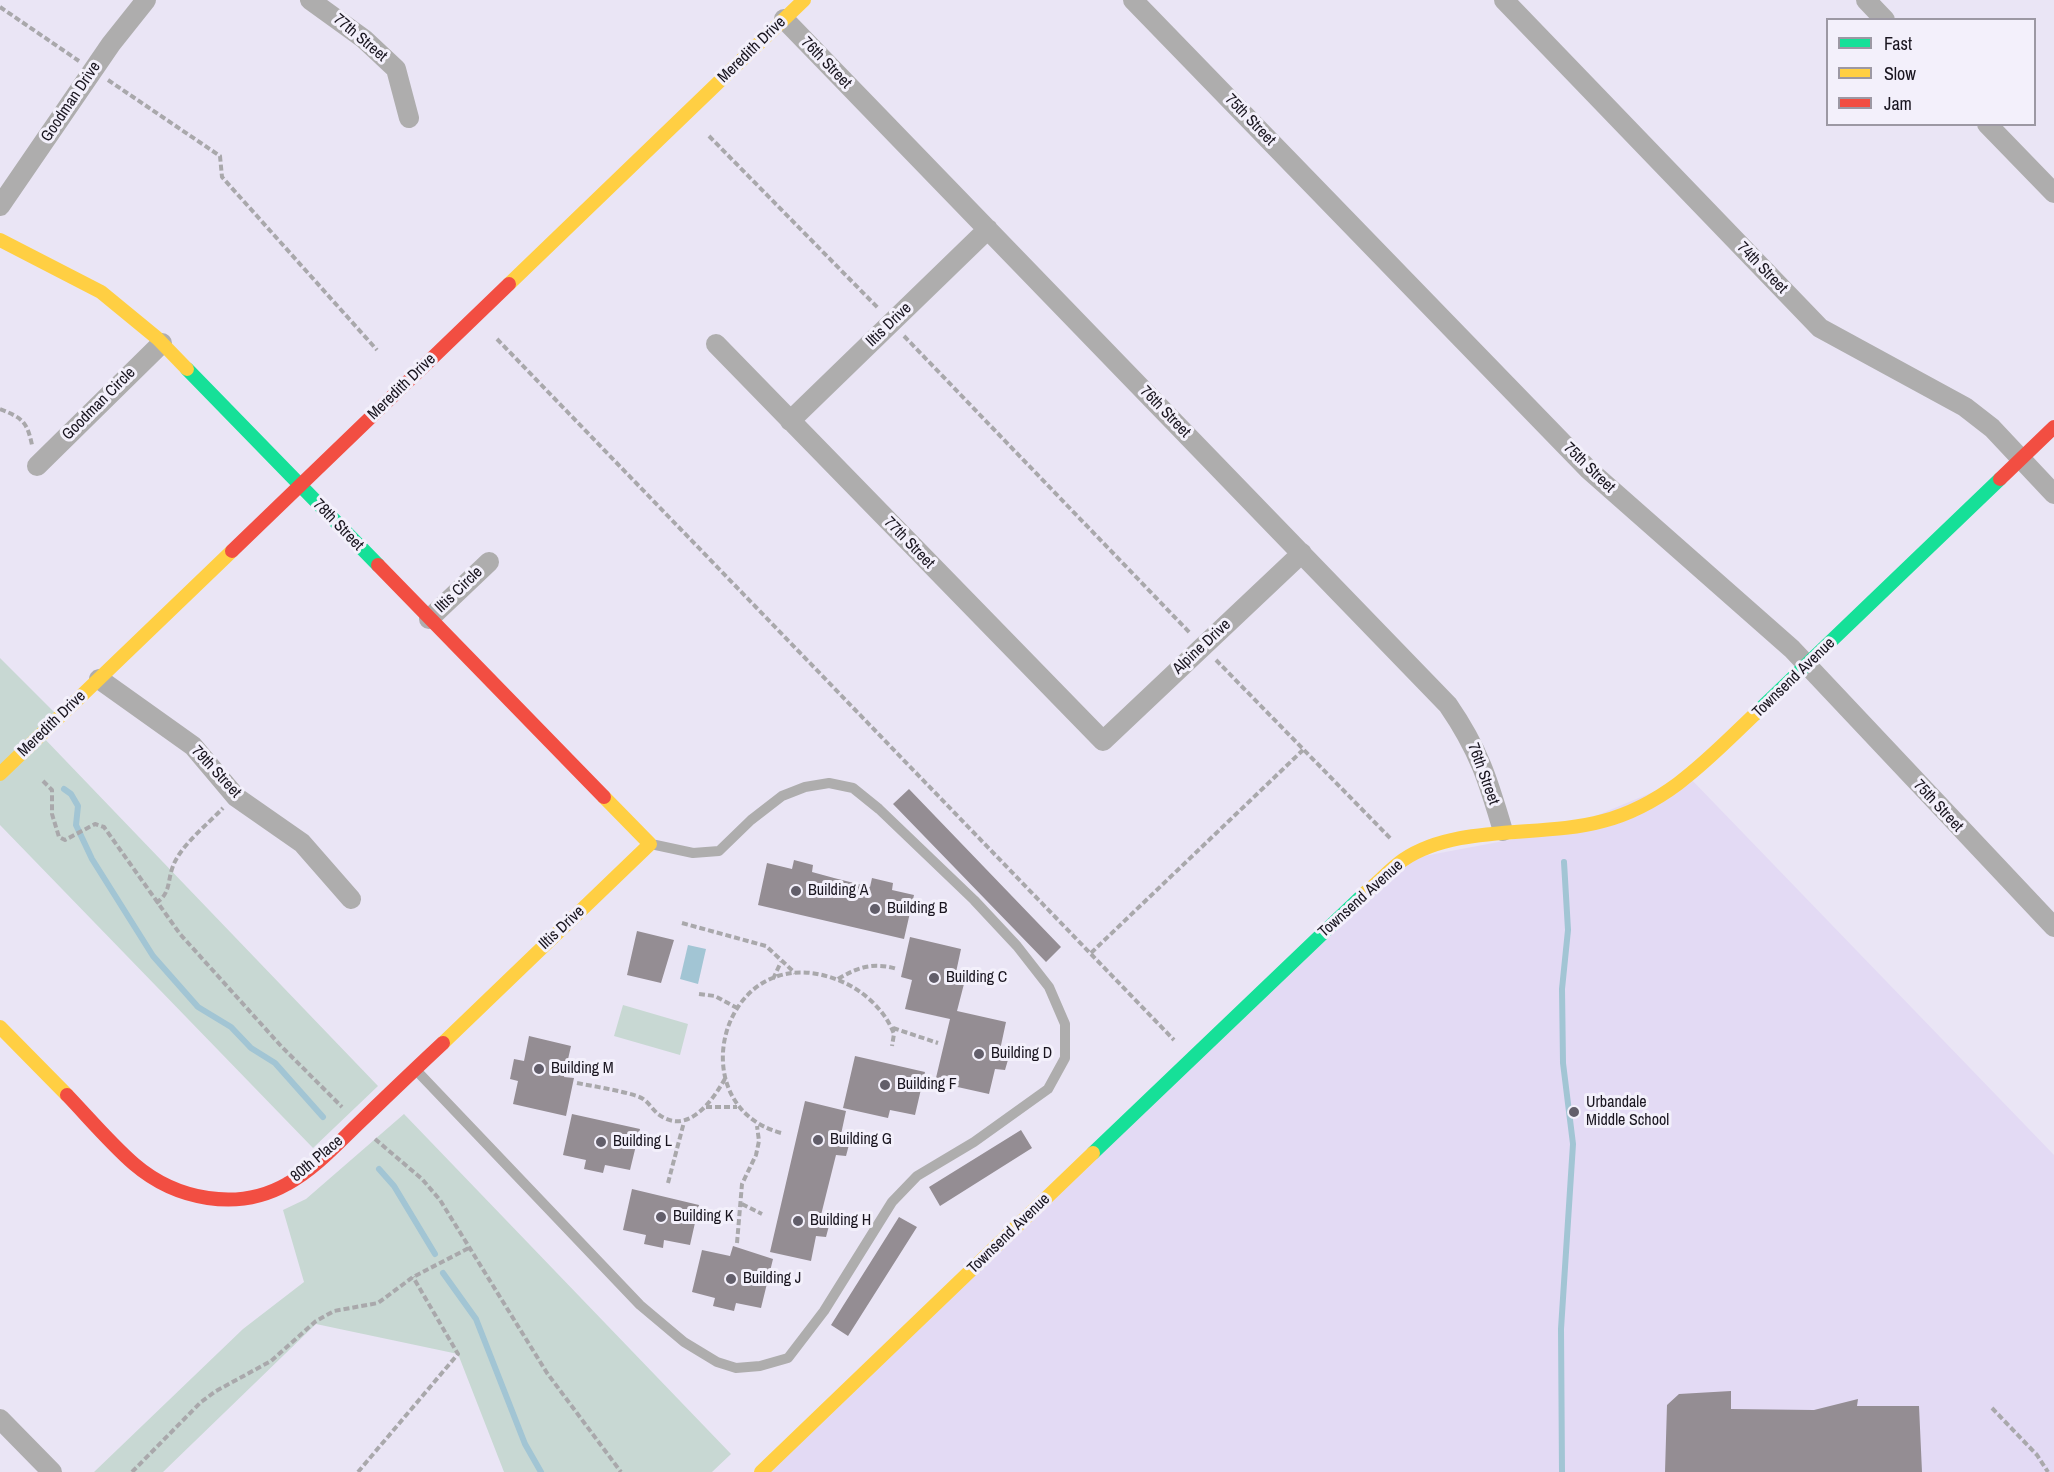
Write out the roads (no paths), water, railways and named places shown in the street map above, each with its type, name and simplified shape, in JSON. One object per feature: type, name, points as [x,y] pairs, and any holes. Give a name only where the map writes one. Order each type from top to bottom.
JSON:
[{"type":"street","name":"Goodman Drive","points":[[0,206],[93,70],[146,0]]},
{"type":"street","name":"77th Street","points":[[310,0],[364,39],[396,69],[409,118]]},
{"type":"street","name":"Meredith Drive","points":[[0,774],[804,0]]},
{"type":"street","name":"75th Street","points":[[1133,0],[1589,470],[1792,649],[2054,927]]},
{"type":"street","name":"74th Street","points":[[1504,0],[1820,328],[1965,407],[1992,428],[2054,494]]},
{"type":"street","points":[[1866,0],[1883,18]]},
{"type":"street","name":"76th Street","points":[[784,20],[1448,705],[1470,737],[1484,768],[1503,831]]},
{"type":"street","points":[[1989,126],[2054,194]]},
{"type":"street","name":"Iltis Drive","points":[[790,421],[988,230]]},
{"type":"street","name":"78th Street","points":[[0,240],[33,260],[92,286],[118,303],[162,342],[650,844]]},
{"type":"street","name":"Goodman Circle","points":[[37,466],[162,342]]},
{"type":"street","name":"77th Street","points":[[716,344],[1103,741]]},
{"type":"street","name":"Townsend Avenue","points":[[761,1472],[1334,921],[1408,858],[1428,847],[1503,831],[1562,830],[1605,821],[1655,801],[1689,777],[1808,666],[2054,427]]},
{"type":"street","name":"Alpine Drive","points":[[1103,741],[1302,553]]},
{"type":"street","name":"Iltis Circle","points":[[429,619],[489,562]]},
{"type":"street","name":"79th Street","points":[[99,679],[193,746],[236,796],[302,843],[351,899]]},
{"type":"street","name":"Iltis Drive","points":[[474,1011],[650,844]]},
{"type":"street","name":"80th Place","points":[[0,1027],[134,1164],[180,1193],[207,1199],[235,1200],[262,1195],[287,1184],[321,1159],[474,1011]]},
{"type":"street","points":[[0,1419],[52,1472]]},
{"type":"lane","points":[[414,1069],[640,1305],[684,1342],[717,1362],[736,1368],[760,1366],[788,1358],[818,1320],[871,1239],[892,1202],[900,1193],[917,1176],[1018,1112],[1048,1089],[1065,1058],[1065,1024],[1049,987],[1017,946],[974,900],[854,788],[830,783],[805,787],[782,796],[751,820],[719,851],[693,853],[650,844]]},
{"type":"water","points":[[688,945],[706,949],[698,984],[680,979]]},
{"type":"waterway","points":[[64,789],[71,794],[78,806],[76,825],[92,859],[153,956],[198,1007],[231,1027],[251,1048],[275,1063],[323,1117]]},
{"type":"waterway","points":[[1562,1472],[1561,1329],[1573,1144],[1563,1063],[1562,989],[1568,930],[1564,862]]},
{"type":"waterway","points":[[379,1169],[394,1186],[435,1254]]},
{"type":"waterway","points":[[443,1273],[476,1319],[525,1444],[541,1472]]},
{"type":"place","name":"Building A","points":[[796,891]]},
{"type":"place","name":"Building B","points":[[875,909]]},
{"type":"place","name":"Building C","points":[[934,978]]},
{"type":"place","name":"Building D","points":[[979,1054]]},
{"type":"place","name":"Building M","points":[[539,1069]]},
{"type":"place","name":"Building F","points":[[885,1085]]},
{"type":"place","name":"Urbandale Middle School","points":[[1574,1112]]},
{"type":"place","name":"Building G","points":[[818,1140]]},
{"type":"place","name":"Building L","points":[[601,1142]]},
{"type":"place","name":"Building K","points":[[661,1217]]},
{"type":"place","name":"Building H","points":[[798,1221]]},
{"type":"place","name":"Building J","points":[[731,1279]]}]
